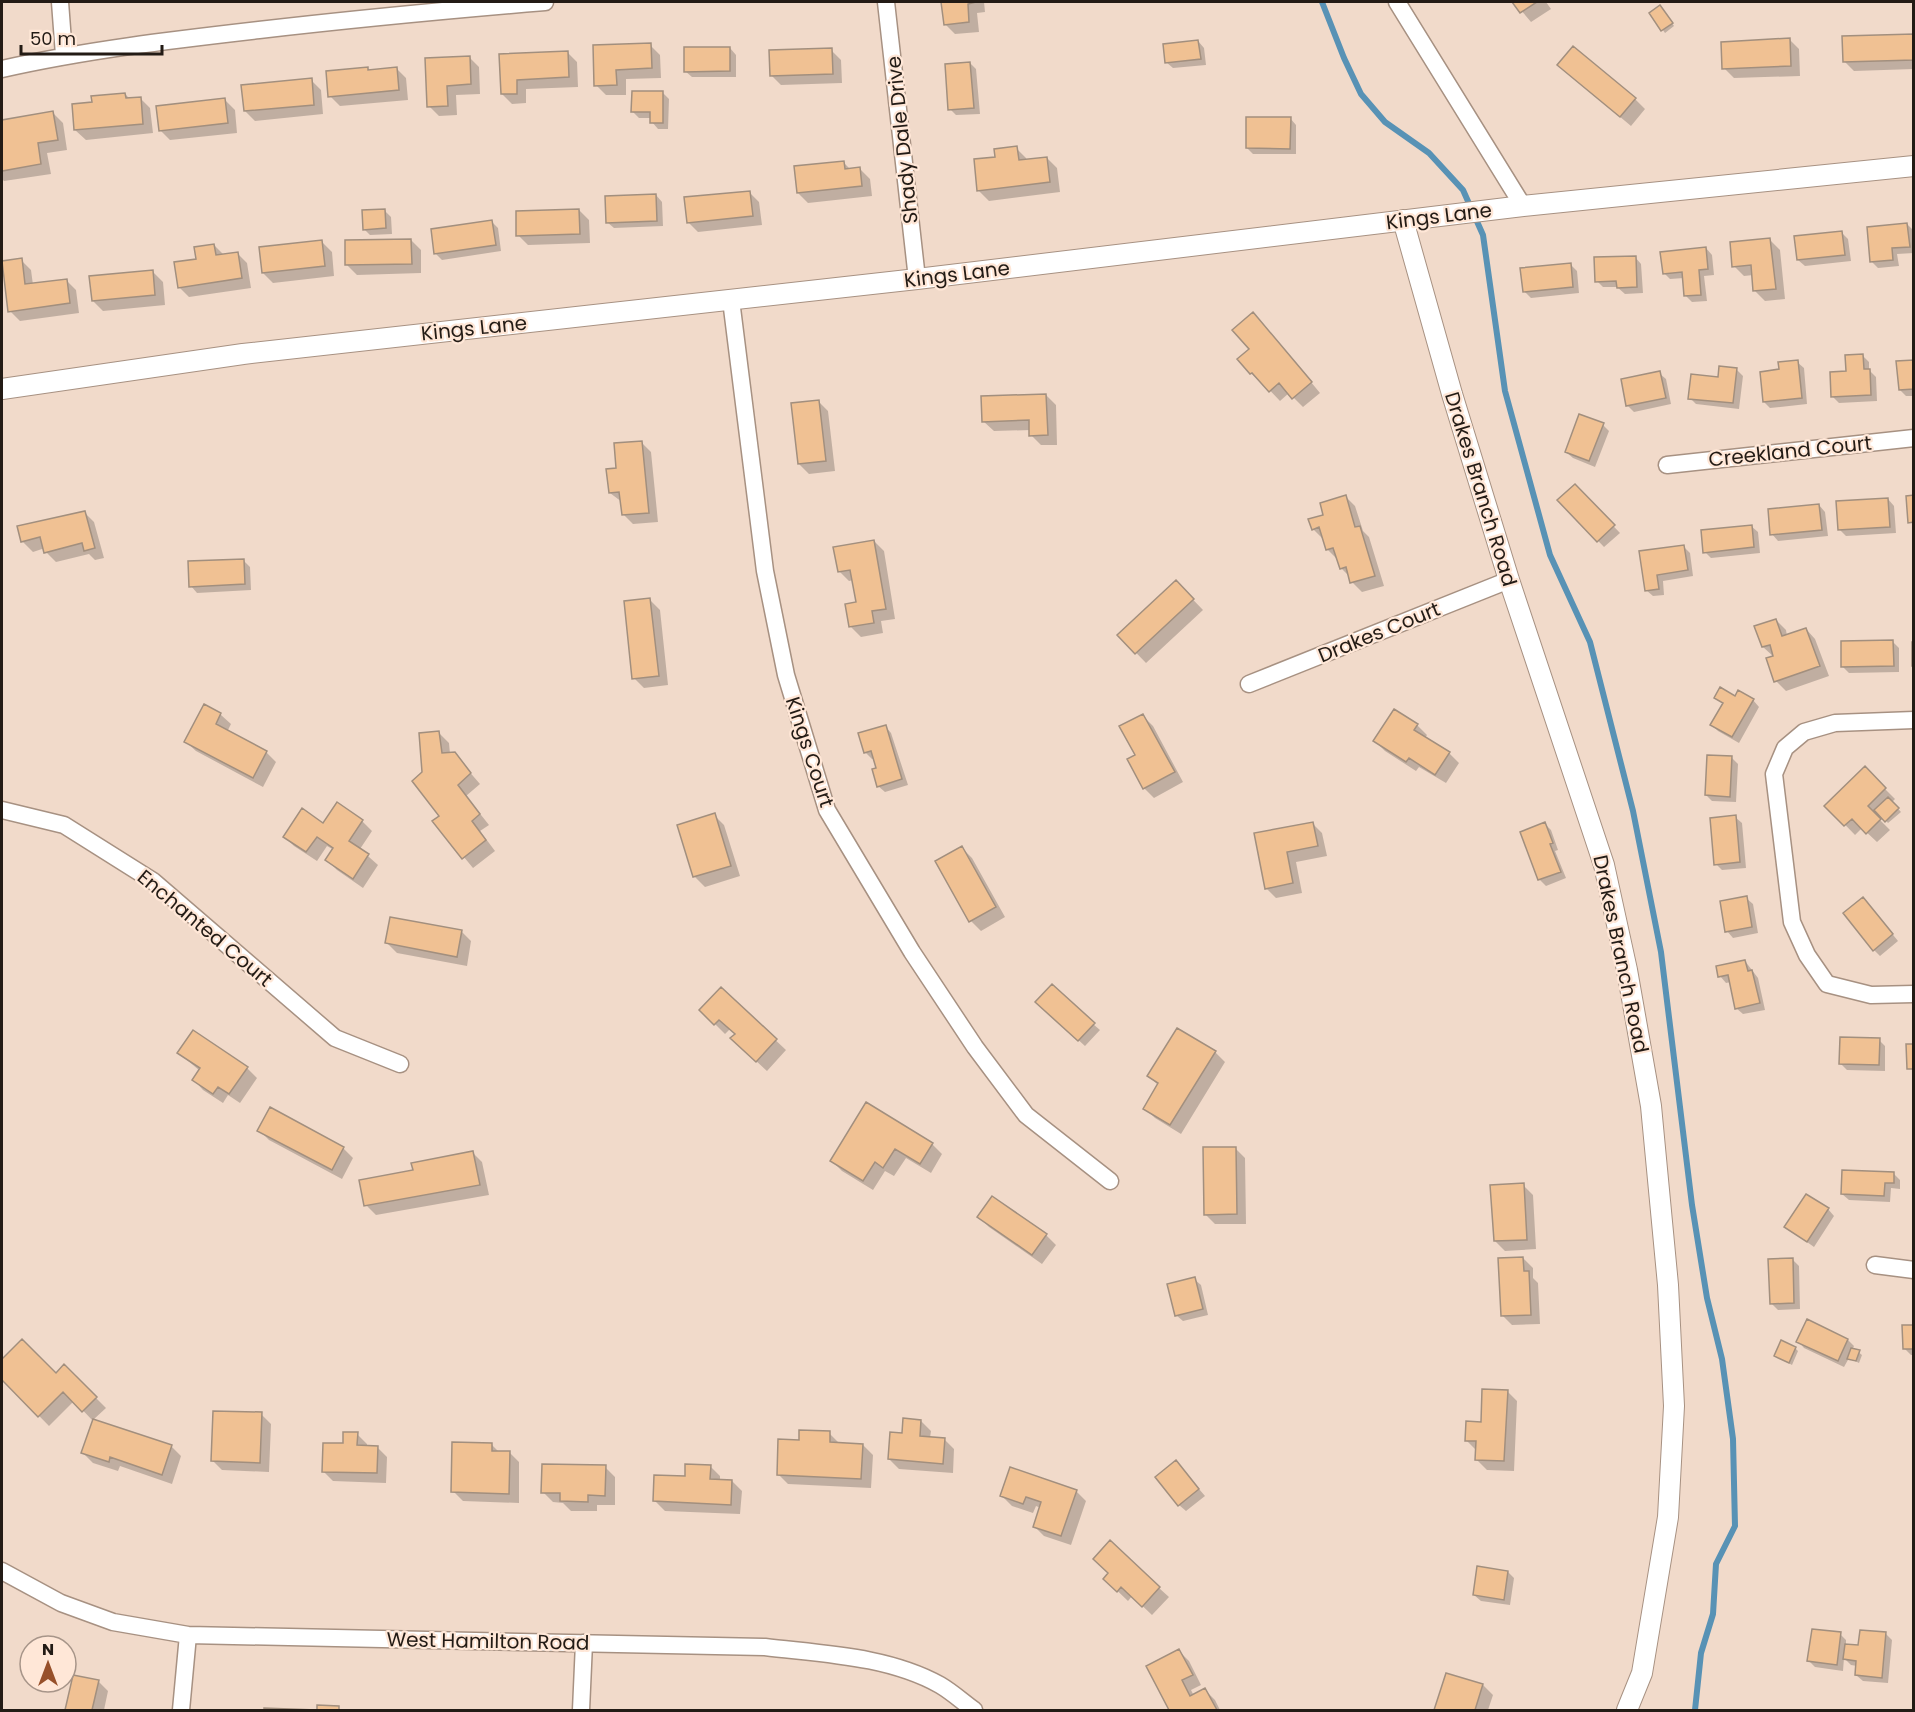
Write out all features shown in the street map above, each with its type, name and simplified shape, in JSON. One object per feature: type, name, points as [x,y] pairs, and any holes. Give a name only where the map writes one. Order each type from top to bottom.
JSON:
[{"type":"street","points":[[60,2],[64,55]]},
{"type":"street","points":[[2,69],[64,55],[196,37],[337,21],[545,2]]},
{"type":"street","name":"Shady Dale Drive","points":[[886,2],[917,279]]},
{"type":"street","points":[[1397,2],[1523,206]]},
{"type":"street","name":"Kings Lane","points":[[2,390],[243,354],[917,279],[1523,206],[1914,166]]},
{"type":"street","name":"Drakes Branch Road","points":[[1403,220],[1452,394],[1509,580],[1604,865],[1627,970],[1651,1106],[1668,1285],[1674,1406],[1668,1517],[1642,1673],[1627,1710]]},
{"type":"street","name":"Kings Court","points":[[731,300],[765,571],[786,675],[827,810],[912,952],[975,1047],[1026,1115],[1110,1181]]},
{"type":"street","name":"Creekland Court","points":[[1667,465],[1914,438]]},
{"type":"street","name":"Drakes Court","points":[[1249,684],[1509,580]]},
{"type":"street","points":[[1914,720],[1835,723],[1804,732],[1785,748],[1774,774],[1792,922],[1807,955],[1827,984],[1871,995],[1914,994]]},
{"type":"street","name":"Enchanted Court","points":[[2,810],[64,825],[153,881],[335,1038],[400,1064]]},
{"type":"street","points":[[1875,1265],[1914,1270]]},
{"type":"street","name":"West Hamilton Road","points":[[2,1571],[61,1603],[113,1622],[188,1635],[765,1647],[830,1654],[889,1664],[940,1685],[974,1710]]},
{"type":"street","points":[[181,1710],[188,1635]]},
{"type":"street","points":[[581,1710],[584,1643]]},
{"type":"building","points":[[941,2],[976,2],[968,4],[969,22],[944,25]]},
{"type":"building","points":[[1512,2],[1537,2],[1520,13]]},
{"type":"building","points":[[1660,5],[1673,23],[1661,31],[1649,13]]},
{"type":"building","points":[[1914,34],[1914,60],[1843,62],[1842,36]]},
{"type":"building","points":[[1790,38],[1791,66],[1722,69],[1721,42]]},
{"type":"building","points":[[1198,40],[1201,59],[1165,63],[1163,44]]},
{"type":"building","points":[[651,43],[652,68],[616,70],[617,85],[594,86],[593,45]]},
{"type":"building","points":[[1573,46],[1636,98],[1620,117],[1557,65]]},
{"type":"building","points":[[684,47],[730,47],[730,71],[684,72]]},
{"type":"building","points":[[832,48],[833,74],[770,76],[769,50]]},
{"type":"building","points":[[568,51],[569,77],[517,80],[517,94],[501,94],[499,54]]},
{"type":"building","points":[[470,56],[471,84],[447,86],[448,106],[427,107],[425,58]]},
{"type":"building","points":[[970,62],[974,108],[948,110],[945,64]]},
{"type":"building","points":[[368,67],[368,70],[397,67],[399,90],[328,97],[326,71]]},
{"type":"building","points":[[312,78],[314,105],[244,111],[241,85]]},
{"type":"building","points":[[632,91],[663,91],[663,123],[650,123],[650,112],[631,112]]},
{"type":"building","points":[[125,93],[126,98],[141,97],[143,124],[74,130],[72,104],[92,102],[91,96]]},
{"type":"building","points":[[225,98],[228,123],[159,131],[156,106]]},
{"type":"building","points":[[53,111],[58,140],[38,143],[41,164],[2,171],[2,120]]},
{"type":"building","points":[[1246,117],[1291,117],[1290,149],[1246,148]]},
{"type":"building","points":[[1017,146],[1019,160],[1047,157],[1050,182],[977,191],[974,159],[995,157],[994,149]]},
{"type":"building","points":[[844,161],[845,169],[860,167],[862,186],[797,193],[794,166]]},
{"type":"building","points":[[750,191],[753,216],[687,223],[684,197]]},
{"type":"building","points":[[656,194],[657,221],[606,223],[605,196]]},
{"type":"building","points":[[385,209],[386,228],[363,230],[362,210]]},
{"type":"building","points":[[579,209],[580,234],[516,236],[516,211]]},
{"type":"building","points":[[492,220],[496,245],[434,254],[431,229]]},
{"type":"building","points":[[1907,223],[1910,247],[1892,248],[1893,260],[1870,262],[1867,227]]},
{"type":"building","points":[[1842,231],[1845,255],[1797,260],[1794,236]]},
{"type":"building","points":[[1770,238],[1776,289],[1753,291],[1751,265],[1732,267],[1730,242]]},
{"type":"building","points":[[411,239],[412,264],[345,265],[345,240]]},
{"type":"building","points":[[322,240],[325,266],[262,273],[259,247]]},
{"type":"building","points":[[214,244],[216,255],[238,252],[242,278],[178,288],[174,262],[196,259],[194,247]]},
{"type":"building","points":[[1706,247],[1708,269],[1699,270],[1701,295],[1684,296],[1682,272],[1663,274],[1660,252]]},
{"type":"building","points":[[1636,256],[1637,287],[1617,288],[1616,281],[1595,282],[1594,257]]},
{"type":"building","points":[[22,258],[25,284],[67,279],[70,303],[8,312],[2,261]]},
{"type":"building","points":[[1571,263],[1573,287],[1523,292],[1520,268]]},
{"type":"building","points":[[153,270],[155,295],[92,301],[89,276]]},
{"type":"building","points":[[1253,312],[1312,382],[1292,399],[1279,383],[1269,392],[1237,359],[1249,349],[1232,330]]},
{"type":"building","points":[[1863,354],[1864,369],[1870,369],[1871,395],[1831,397],[1830,372],[1846,371],[1845,355]]},
{"type":"building","points":[[1798,360],[1802,398],[1763,402],[1760,372],[1779,369],[1778,362]]},
{"type":"building","points":[[1914,360],[1914,389],[1899,390],[1896,361]]},
{"type":"building","points":[[1719,366],[1737,368],[1733,403],[1688,399],[1691,374],[1718,377]]},
{"type":"building","points":[[1660,371],[1666,398],[1626,406],[1621,379]]},
{"type":"building","points":[[1046,394],[1048,435],[1029,436],[1029,420],[982,422],[981,396]]},
{"type":"building","points":[[819,400],[826,461],[798,464],[791,403]]},
{"type":"building","points":[[1579,414],[1604,423],[1589,461],[1565,452]]},
{"type":"building","points":[[642,441],[649,513],[622,515],[619,492],[609,493],[606,469],[616,468],[614,443]]},
{"type":"building","points":[[1575,484],[1615,525],[1597,542],[1557,500]]},
{"type":"building","points":[[1346,495],[1355,527],[1360,526],[1375,576],[1350,583],[1346,567],[1340,569],[1333,548],[1326,550],[1319,527],[1312,530],[1308,519],[1323,515],[1320,503]]},
{"type":"building","points":[[1914,495],[1914,522],[1908,523],[1906,496]]},
{"type":"building","points":[[1888,498],[1890,527],[1838,530],[1836,501]]},
{"type":"building","points":[[1819,504],[1822,530],[1770,535],[1768,509]]},
{"type":"building","points":[[85,511],[95,548],[84,551],[82,543],[44,553],[40,537],[21,542],[17,526]]},
{"type":"building","points":[[1752,525],[1754,547],[1703,553],[1701,530]]},
{"type":"building","points":[[874,540],[886,609],[872,611],[874,623],[849,627],[845,604],[856,602],[850,570],[838,572],[833,547]]},
{"type":"building","points":[[1684,545],[1688,570],[1657,575],[1659,589],[1645,591],[1639,551]]},
{"type":"building","points":[[244,559],[245,584],[189,587],[188,561]]},
{"type":"building","points":[[1176,580],[1194,599],[1135,654],[1117,635]]},
{"type":"building","points":[[650,598],[659,676],[632,679],[624,601]]},
{"type":"building","points":[[1776,619],[1782,636],[1806,628],[1820,666],[1774,682],[1766,658],[1773,656],[1770,645],[1762,647],[1754,626]]},
{"type":"building","points":[[1893,640],[1894,666],[1841,667],[1841,641]]},
{"type":"building","points":[[1912,642],[1914,642],[1914,666],[1912,666]]},
{"type":"building","points":[[1720,687],[1735,696],[1738,690],[1754,699],[1732,737],[1710,725],[1723,703],[1714,698]]},
{"type":"building","points":[[204,704],[221,713],[216,724],[267,751],[253,778],[184,742]]},
{"type":"building","points":[[1394,709],[1418,724],[1414,730],[1450,752],[1435,775],[1409,758],[1406,762],[1373,741]]},
{"type":"building","points":[[1143,714],[1175,772],[1143,789],[1127,759],[1135,755],[1119,726]]},
{"type":"building","points":[[886,725],[902,779],[877,787],[872,769],[876,768],[871,751],[864,753],[858,733]]},
{"type":"building","points":[[439,731],[442,753],[455,752],[471,773],[458,785],[480,814],[472,821],[486,840],[462,859],[432,821],[439,816],[412,781],[422,772],[419,733]]},
{"type":"building","points":[[1707,755],[1732,756],[1730,797],[1705,795]]},
{"type":"building","points":[[1865,766],[1886,788],[1868,806],[1881,819],[1866,834],[1852,819],[1844,826],[1824,806]]},
{"type":"building","points":[[1888,797],[1899,808],[1885,822],[1874,810]]},
{"type":"building","points":[[337,802],[363,820],[349,841],[369,854],[353,879],[325,860],[333,848],[317,837],[306,852],[283,837],[302,808],[323,823]]},
{"type":"building","points":[[715,813],[731,866],[693,877],[677,825]]},
{"type":"building","points":[[1736,815],[1740,862],[1714,865],[1710,818]]},
{"type":"building","points":[[1313,822],[1318,846],[1287,852],[1293,883],[1265,889],[1254,833]]},
{"type":"building","points":[[1545,822],[1553,843],[1550,844],[1561,872],[1538,880],[1520,832]]},
{"type":"building","points":[[962,846],[996,907],[969,922],[935,861]]},
{"type":"building","points":[[1747,896],[1752,927],[1725,932],[1720,901]]},
{"type":"building","points":[[1863,897],[1893,934],[1873,951],[1843,913]]},
{"type":"building","points":[[390,917],[462,930],[457,957],[385,943]]},
{"type":"building","points":[[1745,960],[1748,971],[1752,970],[1760,1003],[1735,1009],[1728,975],[1718,977],[1716,966]]},
{"type":"building","points":[[1052,984],[1095,1023],[1078,1041],[1035,1002]]},
{"type":"building","points":[[721,987],[777,1039],[756,1062],[730,1038],[735,1034],[719,1020],[714,1025],[699,1010]]},
{"type":"building","points":[[1177,1028],[1216,1051],[1170,1125],[1143,1109],[1158,1083],[1147,1076]]},
{"type":"building","points":[[193,1030],[248,1067],[229,1094],[218,1087],[213,1094],[192,1080],[200,1068],[177,1053]]},
{"type":"building","points":[[1840,1037],[1880,1038],[1879,1065],[1839,1064]]},
{"type":"building","points":[[1906,1044],[1914,1044],[1914,1069],[1907,1069]]},
{"type":"building","points":[[866,1102],[933,1143],[920,1164],[895,1149],[883,1168],[875,1162],[863,1181],[830,1161]]},
{"type":"building","points":[[270,1107],[344,1147],[332,1170],[257,1131]]},
{"type":"building","points":[[1203,1147],[1236,1147],[1237,1214],[1204,1215]]},
{"type":"building","points":[[473,1151],[480,1185],[364,1206],[359,1180],[413,1170],[411,1163]]},
{"type":"building","points":[[1842,1170],[1894,1172],[1894,1183],[1885,1183],[1884,1196],[1841,1194]]},
{"type":"building","points":[[1524,1183],[1527,1240],[1494,1241],[1490,1185]]},
{"type":"building","points":[[1806,1194],[1829,1208],[1807,1242],[1784,1227]]},
{"type":"building","points":[[992,1196],[1047,1234],[1032,1255],[977,1217]]},
{"type":"building","points":[[1523,1257],[1524,1271],[1529,1271],[1531,1315],[1501,1316],[1498,1258]]},
{"type":"building","points":[[1793,1258],[1794,1303],[1770,1304],[1768,1259]]},
{"type":"building","points":[[1195,1277],[1203,1309],[1175,1316],[1167,1284]]},
{"type":"building","points":[[1807,1319],[1848,1339],[1838,1361],[1796,1342]]},
{"type":"building","points":[[1902,1325],[1914,1325],[1914,1349],[1903,1349]]},
{"type":"building","points":[[22,1339],[56,1373],[64,1364],[97,1397],[82,1412],[63,1392],[38,1417],[2,1380],[2,1359]]},
{"type":"building","points":[[1781,1340],[1796,1347],[1789,1363],[1774,1356]]},
{"type":"building","points":[[1851,1348],[1860,1350],[1856,1361],[1847,1359]]},
{"type":"building","points":[[1482,1389],[1508,1390],[1504,1461],[1475,1460],[1476,1441],[1465,1441],[1466,1421],[1481,1422]]},
{"type":"building","points":[[213,1411],[262,1412],[260,1463],[211,1461]]},
{"type":"building","points":[[903,1418],[921,1420],[920,1436],[945,1438],[943,1464],[888,1459],[890,1432],[902,1433]]},
{"type":"building","points":[[93,1419],[172,1445],[162,1475],[110,1457],[109,1462],[81,1453]]},
{"type":"building","points":[[799,1430],[830,1431],[830,1442],[863,1444],[861,1479],[777,1475],[778,1439],[799,1440]]},
{"type":"building","points":[[343,1432],[358,1432],[357,1445],[378,1446],[377,1473],[322,1472],[323,1443],[343,1443]]},
{"type":"building","points":[[452,1442],[492,1443],[492,1451],[510,1451],[509,1494],[451,1492]]},
{"type":"building","points":[[1176,1460],[1199,1489],[1178,1506],[1155,1477]]},
{"type":"building","points":[[542,1464],[606,1465],[605,1496],[588,1495],[588,1502],[560,1501],[560,1493],[541,1493]]},
{"type":"building","points":[[685,1464],[711,1465],[710,1479],[732,1480],[731,1505],[653,1501],[654,1475],[685,1476]]},
{"type":"building","points":[[1010,1467],[1077,1490],[1061,1536],[1033,1527],[1041,1502],[1026,1497],[1023,1504],[1000,1496]]},
{"type":"building","points":[[1110,1540],[1160,1587],[1142,1607],[1121,1587],[1117,1592],[1103,1579],[1108,1573],[1093,1559]]},
{"type":"building","points":[[1477,1566],[1508,1571],[1504,1600],[1473,1595]]},
{"type":"building","points":[[1812,1629],[1841,1632],[1837,1665],[1807,1661]]},
{"type":"building","points":[[1860,1630],[1886,1632],[1882,1678],[1855,1675],[1856,1661],[1843,1659],[1845,1644],[1858,1645]]},
{"type":"building","points":[[1179,1649],[1193,1675],[1182,1680],[1190,1696],[1205,1688],[1217,1710],[1169,1710],[1146,1666]]},
{"type":"building","points":[[1446,1673],[1483,1684],[1475,1710],[1434,1710]]},
{"type":"building","points":[[78,1676],[99,1680],[92,1710],[65,1710],[69,1694],[78,1694]]},
{"type":"building","points":[[317,1705],[339,1706],[339,1710],[317,1710]]},
{"type":"building","points":[[264,1708],[317,1710],[264,1710]]},
{"type":"waterway","points":[[1322,2],[1361,94],[1385,122],[1429,153],[1463,190],[1483,235],[1505,391],[1550,555],[1590,642],[1633,811],[1661,952],[1692,1205],[1707,1298],[1722,1359],[1733,1439],[1735,1526],[1716,1564],[1713,1614],[1701,1653],[1695,1710]]}]
